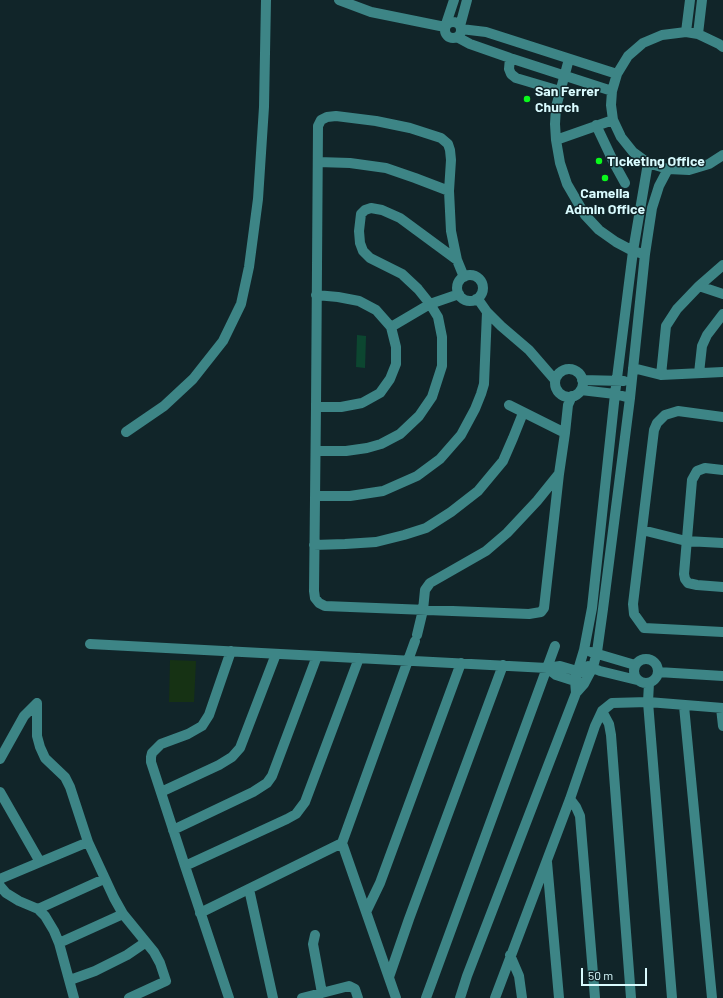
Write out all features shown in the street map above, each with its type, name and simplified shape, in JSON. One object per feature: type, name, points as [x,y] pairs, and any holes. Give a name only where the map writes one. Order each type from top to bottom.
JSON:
[{"type":"street","points":[[126,432],[164,406],[194,379],[223,341],[241,304],[249,268],[258,199],[264,107],[266,0]]},
{"type":"street","points":[[339,0],[371,12],[446,26]]},
{"type":"street","points":[[454,0],[445,34],[450,38],[460,30],[467,0]]},
{"type":"street","points":[[686,32],[690,0]]},
{"type":"street","points":[[698,34],[702,0]]},
{"type":"street","points":[[446,26],[452,21],[458,23],[460,30],[470,44],[612,91]]},
{"type":"street","points":[[460,30],[486,32],[617,74]]},
{"type":"street","points":[[723,47],[698,34],[686,32],[662,34],[643,43],[628,56],[617,74],[612,91],[611,105],[613,120],[621,137],[633,152],[648,163],[668,169],[689,170],[709,164],[723,155]]},
{"type":"street","points":[[510,58],[509,69],[511,74],[516,78],[560,91]]},
{"type":"street","points":[[569,59],[556,106],[556,140],[560,163],[567,184],[585,215],[600,230],[633,252],[646,254]]},
{"type":"street","points":[[464,277],[457,260],[450,230],[449,190],[451,160],[448,144],[441,138],[410,128],[383,122],[336,116],[327,117],[321,120],[318,126],[316,496],[314,545],[314,591],[315,598],[318,603],[325,606],[423,610],[529,614],[541,612],[544,608],[568,405],[572,396]]},
{"type":"street","points":[[556,140],[613,120]]},
{"type":"street","points":[[596,125],[625,183]]},
{"type":"street","points":[[318,162],[350,162],[386,168],[449,190]]},
{"type":"street","points":[[583,674],[584,650],[592,608],[615,394],[618,380],[633,252],[648,163]]},
{"type":"street","points":[[460,998],[467,976],[583,674],[597,652],[632,383],[652,208],[659,186],[668,169]]},
{"type":"street","points":[[316,451],[346,451],[367,448],[381,444],[400,434],[419,416],[432,397],[442,366],[442,337],[438,318],[430,304],[418,289],[402,274],[370,258],[363,251],[360,243],[359,231],[362,214],[371,208],[382,210],[400,218],[457,260]]},
{"type":"street","points":[[661,375],[666,326],[676,309],[723,265]]},
{"type":"street","points":[[474,276],[479,278],[482,282],[483,292],[472,301],[462,298],[459,294],[458,284],[464,277],[474,276]]},
{"type":"street","points":[[699,286],[723,294]]},
{"type":"street","points":[[392,327],[430,304],[459,294]]},
{"type":"street","points":[[316,295],[359,301],[376,310],[392,327],[396,347],[396,364],[390,378],[380,392],[362,403],[341,407],[316,407]]},
{"type":"street","points":[[476,299],[501,326],[529,350],[555,380]]},
{"type":"street","points":[[316,496],[350,496],[383,491],[417,476],[440,459],[460,435],[475,409],[481,394],[484,384],[487,312]]},
{"type":"street","points":[[699,373],[702,346],[707,335],[723,314]]},
{"type":"street","points":[[633,368],[661,375],[723,372]]},
{"type":"street","points":[[569,369],[578,372],[582,380],[581,390],[572,396],[567,397],[559,393],[555,385],[555,380],[560,372],[569,369]]},
{"type":"street","points":[[582,380],[618,380],[632,383]]},
{"type":"street","points":[[581,390],[615,394],[630,398]]},
{"type":"street","points":[[509,405],[565,433]]},
{"type":"street","points":[[723,417],[678,411],[665,415],[657,423],[654,430],[633,604],[634,614],[644,628],[723,632]]},
{"type":"street","points":[[314,545],[345,544],[383,540],[426,528],[451,512],[478,491],[503,460],[514,438],[523,413]]},
{"type":"street","points":[[723,470],[705,468],[697,471],[692,480],[684,574],[685,579],[688,582],[697,586],[723,587]]},
{"type":"street","points":[[396,998],[390,977],[342,843],[416,638],[423,610],[425,590],[430,583],[486,551],[508,533],[559,474]]},
{"type":"street","points":[[642,530],[686,541],[723,543]]},
{"type":"street","points":[[90,644],[503,665],[547,668],[556,675],[583,674],[600,671],[637,680],[644,684],[655,679],[658,672],[656,664],[649,660],[641,660],[635,665],[634,672],[637,680]]},
{"type":"street","points":[[426,998],[555,646]]},
{"type":"street","points":[[584,650],[597,652],[635,665]]},
{"type":"street","points":[[229,998],[184,866],[151,762],[152,753],[161,744],[188,734],[202,726],[209,715],[230,651]]},
{"type":"street","points":[[161,792],[219,765],[232,757],[240,748],[276,654]]},
{"type":"street","points":[[173,830],[253,792],[268,783],[272,776],[317,656]]},
{"type":"street","points":[[184,866],[296,814],[305,802],[359,658]]},
{"type":"street","points":[[366,912],[380,883],[461,663]]},
{"type":"street","points":[[390,977],[412,912],[503,665]]},
{"type":"street","points":[[658,672],[723,676]]},
{"type":"street","points":[[648,683],[648,702],[672,998]]},
{"type":"street","points":[[495,998],[510,955],[570,800],[595,726],[602,712],[612,703],[648,702],[722,708],[723,726]]},
{"type":"street","points":[[0,759],[24,716],[37,703],[37,736],[45,758],[65,777],[70,787],[88,842],[104,879],[123,914],[154,952],[160,963],[166,981],[129,998]]},
{"type":"street","points":[[684,706],[712,998]]},
{"type":"street","points":[[602,712],[609,724],[611,735],[631,998]]},
{"type":"street","points":[[0,792],[40,862]]},
{"type":"street","points":[[570,800],[576,807],[580,816],[594,998]]},
{"type":"street","points":[[0,879],[88,842]]},
{"type":"street","points":[[200,913],[342,843]]},
{"type":"street","points":[[547,860],[559,998]]},
{"type":"street","points":[[38,909],[104,879]]},
{"type":"street","points":[[0,886],[6,893],[19,901],[38,909],[45,916],[54,931],[59,944],[74,998]]},
{"type":"street","points":[[249,889],[273,998]]},
{"type":"street","points":[[59,944],[123,914]]},
{"type":"street","points":[[315,935],[313,944],[322,993]]},
{"type":"street","points":[[70,980],[112,963],[146,942]]},
{"type":"street","points":[[510,955],[519,976],[522,998]]},
{"type":"street","points":[[302,998],[351,986],[355,990],[358,998]]},
{"type":"shaded area","points":[[357,335],[366,336],[365,368],[356,367]]},
{"type":"shaded area","points":[[170,660],[196,661],[194,702],[169,702]]},
{"type":"place","name":"San Ferrer Church","points":[[527,99]]},
{"type":"place","name":"Ticketing Office","points":[[599,161]]},
{"type":"place","name":"Camella Admin Office","points":[[605,178]]}]
